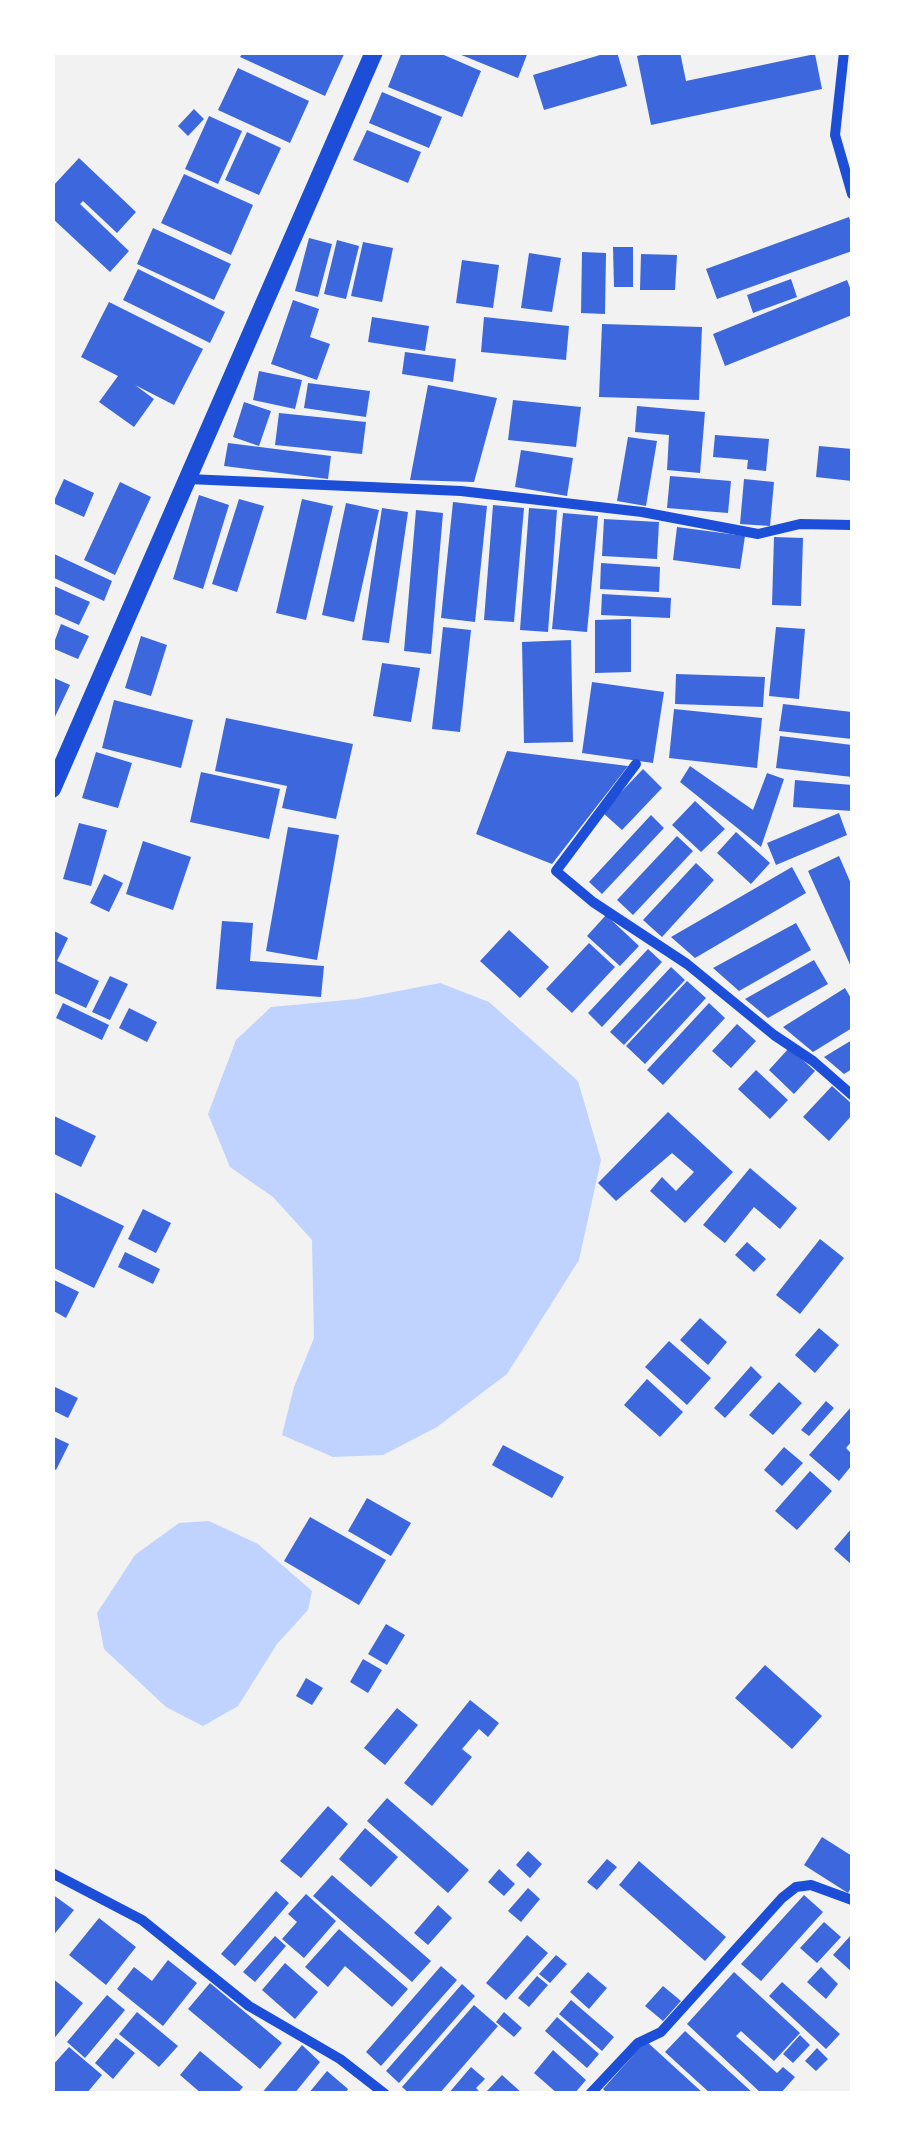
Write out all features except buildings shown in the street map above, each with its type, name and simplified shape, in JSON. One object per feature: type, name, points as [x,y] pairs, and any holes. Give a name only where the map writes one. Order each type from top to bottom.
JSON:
[{"type":"street","points":[[52,788],[374,52]]},
{"type":"street","points":[[844,52],[835,136],[852,194]]},
{"type":"street","points":[[188,479],[461,490],[642,512],[758,534],[800,524],[852,525]]},
{"type":"street","points":[[636,764],[556,871],[593,902],[687,964],[852,1094]]},
{"type":"street","points":[[52,1873],[142,1920],[249,2006],[340,2059],[385,2094]]},
{"type":"street","points":[[590,2094],[638,2043],[661,2032],[796,1887],[811,1885],[852,1900]]},
{"type":"water","points":[[440,983],[489,1002],[578,1081],[601,1160],[579,1260],[507,1374],[437,1427],[383,1455],[333,1457],[282,1435],[294,1387],[314,1338],[312,1240],[273,1197],[230,1167],[208,1114],[236,1040],[271,1007],[357,999]]},
{"type":"water","points":[[209,1521],[258,1544],[312,1591],[308,1610],[277,1644],[238,1706],[203,1726],[166,1707],[104,1649],[97,1613],[135,1555],[179,1523]]}]
